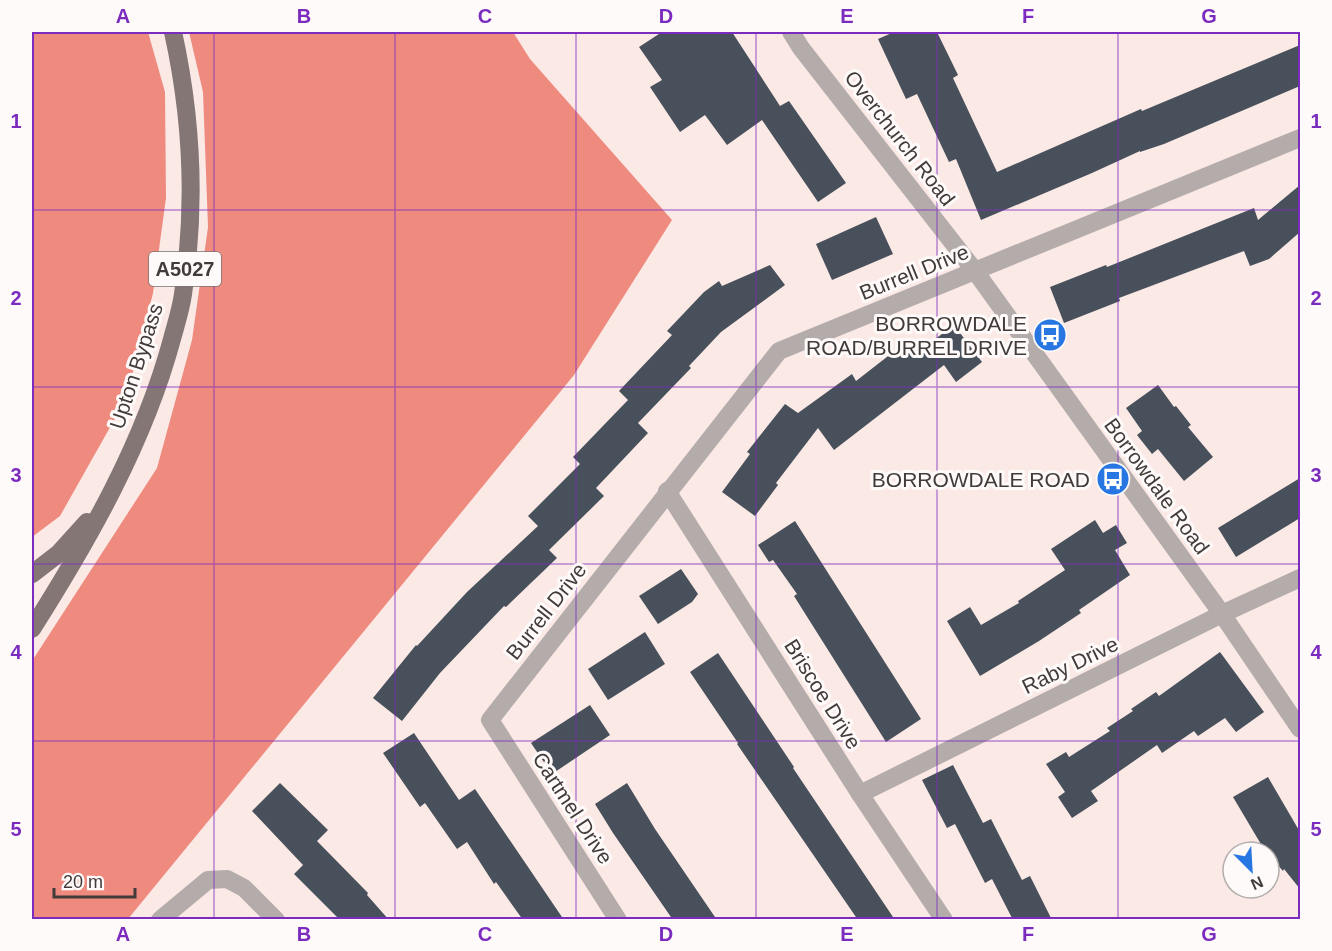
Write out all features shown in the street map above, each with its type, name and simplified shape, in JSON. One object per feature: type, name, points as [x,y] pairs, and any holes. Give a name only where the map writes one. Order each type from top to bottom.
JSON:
[{"type":"main road","name":"Upton Bypass","points":[[32,629],[110,495],[138,435],[164,369],[183,296],[190,218],[190,137],[183,73],[173,32]]},
{"type":"main road","name":"Upton Bypass","points":[[32,574],[58,554],[110,495]]},
{"type":"street","name":"Overchurch Road","points":[[791,32],[801,48],[975,271]]},
{"type":"street","name":"Burrell Drive","points":[[490,720],[778,351],[1300,138]]},
{"type":"street","name":"Borrowdale Road","points":[[975,271],[1222,614],[1300,729]]},
{"type":"street","name":"Briscoe Drive","points":[[668,491],[860,794],[944,920]]},
{"type":"street","name":"Raby Drive","points":[[860,794],[1222,614],[1300,578]]},
{"type":"street","name":"Cartmel Drive","points":[[490,720],[618,920]]},
{"type":"street","points":[[160,920],[208,880],[227,879],[244,888],[276,920]]},
{"type":"shaded area","points":[[32,32],[148,32],[165,92],[166,198],[153,293],[126,399],[60,516],[32,537]]},
{"type":"shaded area","points":[[189,32],[513,32],[530,59],[672,220],[574,375],[128,919],[32,919],[32,661],[157,468],[192,340],[208,227],[203,92]]},
{"type":"building","points":[[662,32],[732,32],[780,106],[789,101],[846,183],[818,202],[762,120],[727,145],[705,115],[680,132],[650,87],[662,80],[639,47]]},
{"type":"building","points":[[894,32],[937,32],[958,75],[953,78],[997,172],[1141,109],[1142,111],[1300,45],[1300,86],[1164,144],[1140,151],[981,220],[956,159],[949,162],[917,94],[906,99],[878,39]]},
{"type":"building","points":[[1300,185],[1300,232],[1269,259],[1250,266],[1244,251],[1119,298],[1120,301],[1064,323],[1050,287],[1106,265],[1107,267],[1254,208],[1258,220]]},
{"type":"building","points":[[876,217],[893,254],[832,280],[816,244]]},
{"type":"building","points":[[770,265],[785,285],[721,332],[689,366],[691,368],[638,423],[648,433],[596,488],[604,496],[549,550],[557,558],[506,607],[504,606],[440,673],[402,721],[373,698],[416,645],[467,592],[538,526],[528,516],[580,464],[573,457],[628,400],[619,391],[672,335],[667,331],[704,292],[719,281],[722,286]]},
{"type":"building","points":[[954,325],[982,362],[956,382],[944,365],[834,450],[818,428],[776,483],[778,485],[755,516],[722,492],[750,454],[747,452],[785,404],[798,413],[852,374],[856,381],[910,339],[919,351]]},
{"type":"building","points":[[1158,385],[1191,425],[1188,427],[1213,457],[1184,481],[1158,449],[1152,454],[1137,435],[1142,431],[1126,408]]},
{"type":"building","points":[[1300,478],[1300,518],[1236,557],[1218,528]]},
{"type":"building","points":[[1095,520],[1103,533],[1116,525],[1127,543],[1115,550],[1130,575],[1079,610],[1081,613],[980,676],[947,621],[970,607],[981,625],[1019,603],[1018,601],[1065,570],[1051,549]]},
{"type":"building","points":[[795,521],[921,719],[886,742],[794,596],[797,594],[773,560],[769,562],[758,545]]},
{"type":"building","points":[[681,569],[698,594],[692,602],[658,624],[639,596]]},
{"type":"building","points":[[645,632],[665,664],[608,700],[588,669]]},
{"type":"building","points":[[1220,652],[1264,712],[1236,732],[1225,718],[1198,736],[1194,731],[1162,753],[1157,745],[1091,791],[1098,801],[1072,818],[1058,797],[1065,792],[1046,764],[1066,752],[1069,757],[1110,731],[1107,728],[1133,711],[1131,709],[1156,692],[1159,696]]},
{"type":"building","points":[[718,653],[895,920],[858,920],[737,744],[690,672]]},
{"type":"building","points":[[590,705],[610,735],[552,774],[531,743]]},
{"type":"building","points":[[414,733],[459,800],[475,789],[564,920],[523,920],[496,882],[494,884],[467,842],[457,849],[425,803],[420,807],[383,753]]},
{"type":"building","points":[[953,765],[983,823],[991,819],[1022,880],[1030,876],[1052,920],[1013,920],[992,879],[985,883],[955,824],[947,828],[922,780]]},
{"type":"building","points":[[1268,777],[1300,832],[1300,889],[1284,869],[1283,871],[1281,869],[1281,840],[1258,840],[1233,797]]},
{"type":"building","points":[[280,783],[328,830],[317,841],[368,893],[367,895],[389,920],[339,919],[294,874],[303,865],[252,811]]},
{"type":"building","points":[[627,783],[655,829],[717,920],[673,920],[613,833],[595,804]]},
{"type":"place","name":"BORROWDALE ROAD/BURREL DRIVE","points":[[1050,335]]},
{"type":"place","name":"BORROWDALE ROAD","points":[[1113,479]]}]
